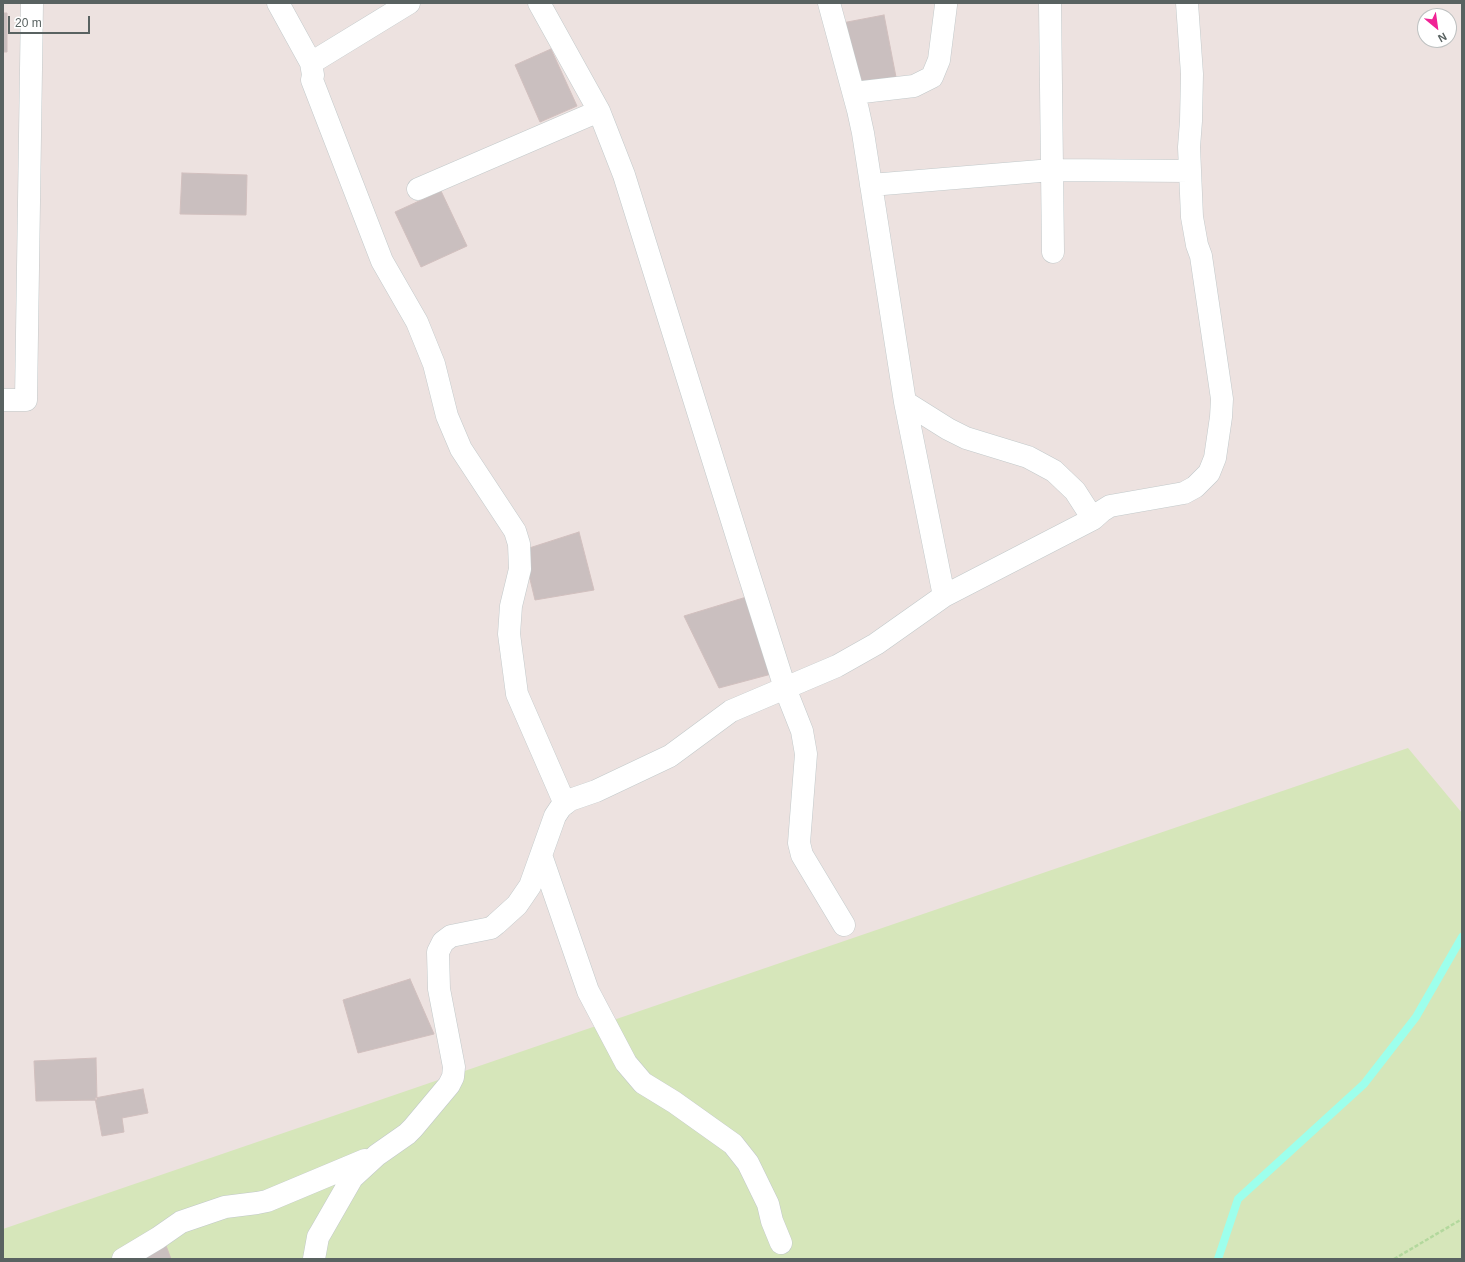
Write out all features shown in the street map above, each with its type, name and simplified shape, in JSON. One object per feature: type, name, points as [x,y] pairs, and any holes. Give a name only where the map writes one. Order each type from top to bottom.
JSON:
[{"type":"street","points":[[3,400],[26,400],[32,3]]},
{"type":"street","points":[[278,3],[311,63],[313,75],[312,80],[382,261],[417,322],[434,364],[447,416],[461,449],[515,531],[519,544],[520,569],[511,606],[509,634],[517,694],[565,804]]},
{"type":"street","points":[[311,63],[408,3]]},
{"type":"street","points":[[539,3],[599,110],[624,175],[741,552],[785,688],[802,731],[806,754],[800,843],[802,855],[844,925]]},
{"type":"street","points":[[829,3],[854,93],[863,133],[905,402],[944,596]]},
{"type":"street","points":[[1050,3],[1053,252]]},
{"type":"street","points":[[314,1259],[318,1237],[352,1178],[377,1155],[407,1134],[413,1128],[453,1077],[454,1067],[439,989],[438,952],[443,942],[451,936],[491,928],[517,905],[530,886],[555,816],[561,807],[570,800],[596,791],[670,756],[731,712],[837,666],[870,648],[944,596],[1093,519],[1110,506],[1184,493],[1195,487],[1209,473],[1215,458],[1222,399],[1201,256],[1197,245],[1192,217],[1189,147],[1192,94],[1186,3]]},
{"type":"street","points":[[854,93],[914,86],[932,77],[939,60],[946,5]]},
{"type":"street","points":[[418,189],[599,110]]},
{"type":"street","points":[[871,185],[1052,170],[1190,171]]},
{"type":"street","points":[[905,402],[948,429],[966,438],[1028,458],[1054,471],[1075,491],[1093,519]]},
{"type":"street","points":[[541,855],[588,991],[626,1063],[643,1083],[674,1102],[733,1144],[752,1170],[768,1204],[772,1221],[781,1243]]},
{"type":"street","points":[[123,1259],[181,1222],[225,1207],[257,1204],[267,1201],[377,1155]]},
{"type":"path","points":[[1394,1259],[1462,1219]]},
{"type":"green space","points":[[1408,748],[1462,813],[1462,1259],[3,1259],[3,1229]]},
{"type":"building","points":[[3,13],[7,13],[7,52],[3,52]]},
{"type":"building","points":[[884,15],[896,77],[854,85],[842,23]]},
{"type":"building","points":[[551,49],[577,106],[540,122],[515,65]]},
{"type":"building","points":[[182,173],[247,175],[246,215],[180,214]]},
{"type":"building","points":[[441,191],[467,246],[421,267],[395,212]]},
{"type":"building","points":[[579,532],[594,590],[535,600],[523,550]]},
{"type":"building","points":[[753,595],[779,672],[719,688],[684,616]]},
{"type":"building","points":[[410,979],[434,1034],[358,1053],[343,1000]]},
{"type":"building","points":[[96,1058],[97,1100],[36,1101],[34,1061]]},
{"type":"building","points":[[143,1089],[148,1113],[122,1118],[124,1132],[102,1136],[95,1098]]},
{"type":"building","points":[[165,1243],[171,1259],[133,1259]]},
{"type":"waterway","points":[[1218,1259],[1238,1199],[1364,1084],[1416,1017],[1462,937]]}]
